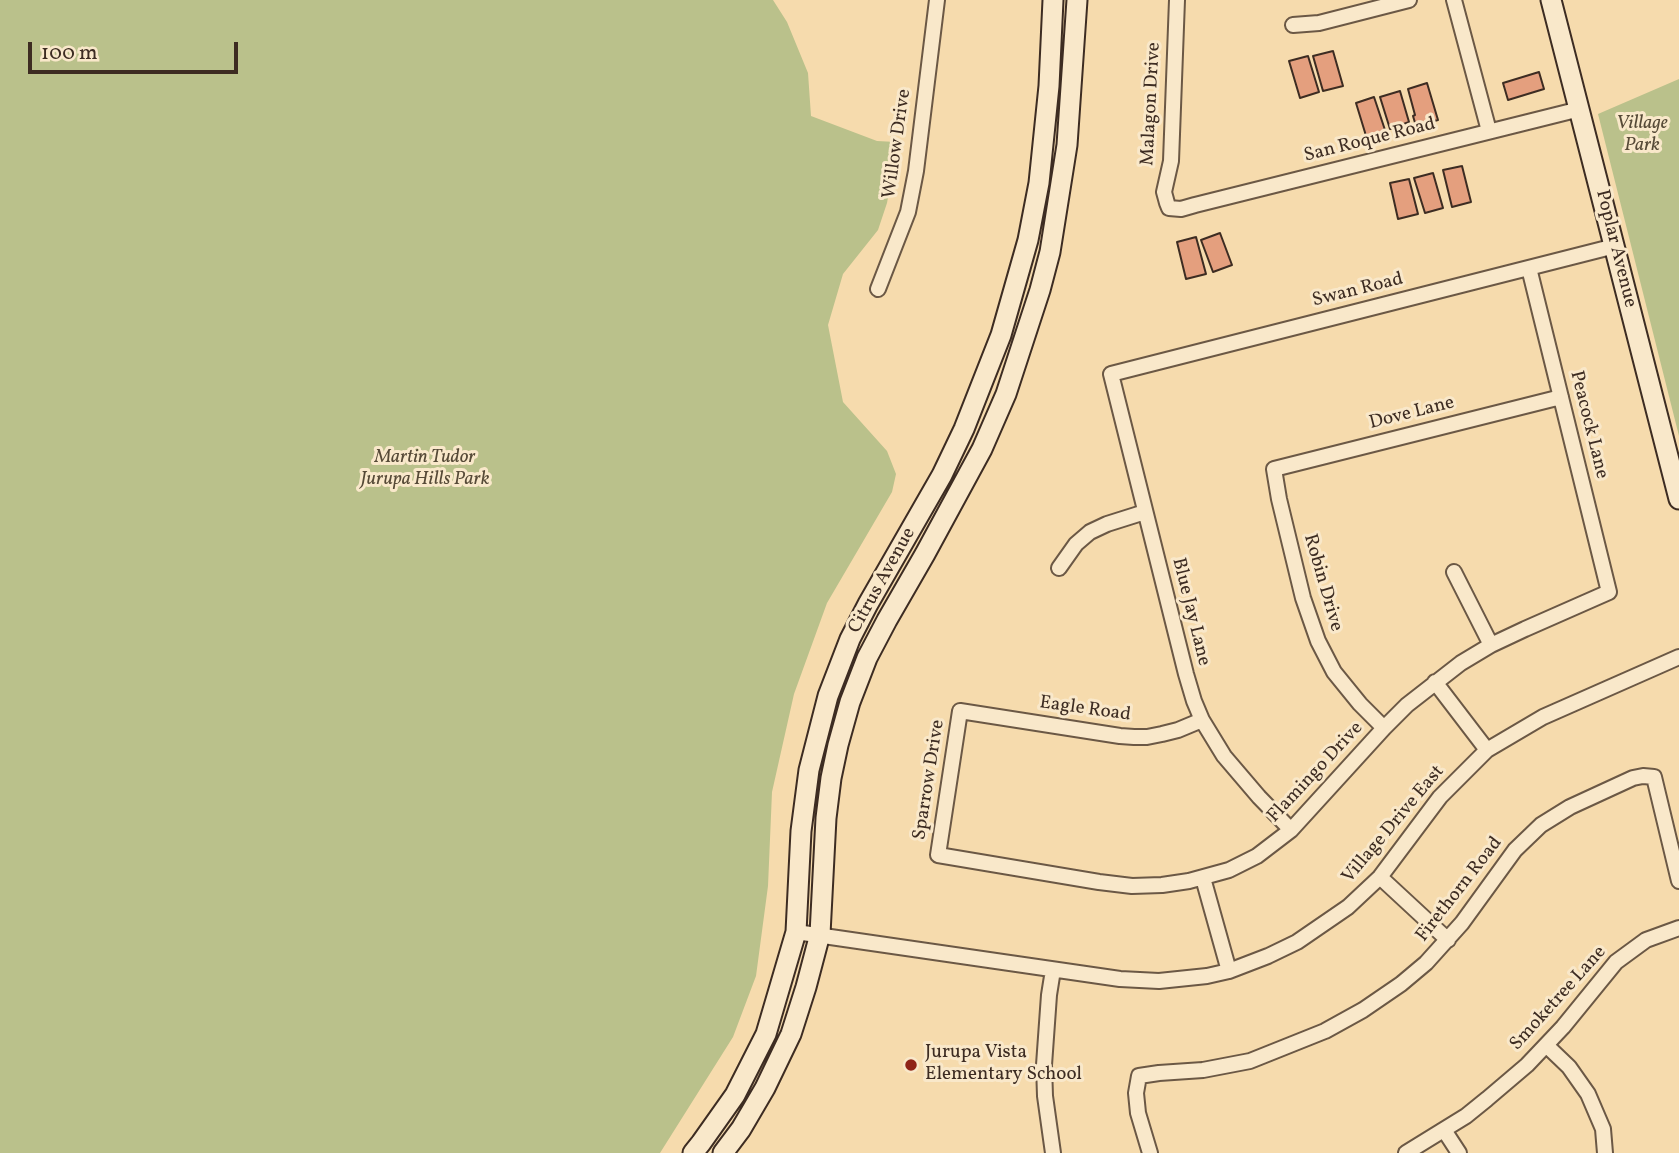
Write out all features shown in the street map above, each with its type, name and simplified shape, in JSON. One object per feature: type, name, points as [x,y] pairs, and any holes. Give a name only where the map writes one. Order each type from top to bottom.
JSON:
[{"type":"street","name":"Willow Drive","points":[[878,289],[908,212],[916,171],[937,0]]},
{"type":"street","name":"Citrus Avenue","points":[[693,1153],[735,1095],[766,1034],[796,932],[801,831],[809,770],[828,696],[850,639],[868,604],[942,475],[997,347],[1028,240],[1039,183],[1054,0]]},
{"type":"street","name":"Citrus Avenue","points":[[723,1153],[765,1088],[791,1034],[806,988],[820,934],[826,818],[838,745],[850,702],[867,658],[982,449],[1006,394],[1040,290],[1050,252],[1067,145],[1077,0]]},
{"type":"street","name":"Malagon Drive","points":[[1169,208],[1164,192],[1171,161],[1177,0]]},
{"type":"street","points":[[1293,25],[1318,23],[1409,0]]},
{"type":"street","points":[[1454,0],[1489,131]]},
{"type":"street","name":"Poplar Avenue","points":[[1551,0],[1679,499]]},
{"type":"street","name":"San Roque Road","points":[[1169,208],[1181,209],[1580,109]]},
{"type":"street","name":"Swan Road","points":[[1111,374],[1615,246]]},
{"type":"street","name":"Peacock Lane","points":[[1529,268],[1609,592]]},
{"type":"street","name":"Blue Jay Lane","points":[[1111,374],[1185,674],[1202,720],[1224,757],[1291,830]]},
{"type":"street","name":"Dove Lane","points":[[1274,469],[1561,397]]},
{"type":"street","name":"Robin Drive","points":[[1274,469],[1303,598],[1318,641],[1334,672],[1384,728]]},
{"type":"street","points":[[1059,568],[1076,544],[1090,533],[1107,524],[1145,512]]},
{"type":"street","points":[[1454,572],[1491,645]]},
{"type":"street","name":"Flamingo Drive","points":[[938,855],[1132,886],[1162,885],[1203,878],[1229,870],[1257,856],[1291,830],[1384,728],[1435,682],[1491,645],[1609,592]]},
{"type":"street","name":"Village Drive East","points":[[796,932],[1102,978],[1144,981],[1207,976],[1229,971],[1280,951],[1348,908],[1380,877],[1440,797],[1488,750],[1544,717],[1679,657]]},
{"type":"street","points":[[1435,682],[1488,750]]},
{"type":"street","name":"Eagle Road","points":[[960,710],[1134,737],[1162,734],[1202,720]]},
{"type":"street","name":"Sparrow Drive","points":[[938,855],[960,710]]},
{"type":"street","name":"Firethorn Road","points":[[1150,1153],[1138,1113],[1136,1093],[1139,1076],[1203,1070],[1250,1061],[1313,1037],[1345,1021],[1414,974],[1448,940],[1515,850],[1541,825],[1570,807],[1633,778],[1654,777],[1679,881]]},
{"type":"street","points":[[1380,877],[1448,940]]},
{"type":"street","points":[[1203,878],[1229,971]]},
{"type":"street","name":"Smoketree Lane","points":[[1406,1153],[1488,1100],[1546,1045],[1616,962],[1646,940],[1679,928]]},
{"type":"street","points":[[1053,970],[1044,1065],[1045,1096],[1053,1153]]},
{"type":"street","points":[[1546,1045],[1569,1067],[1588,1094],[1603,1129],[1605,1153]]},
{"type":"street","points":[[1444,1130],[1459,1153]]},
{"type":"green space","name":"Martin Tudor Jurupa Hills Park","points":[[0,0],[773,0],[787,22],[808,73],[811,116],[877,141],[896,142],[887,203],[878,230],[843,274],[828,325],[843,402],[887,451],[896,474],[892,492],[827,603],[794,694],[772,792],[768,886],[756,976],[733,1037],[660,1153],[0,1153]]},
{"type":"green space","name":"Village Park","points":[[1679,79],[1679,436],[1598,114]]},
{"type":"building","points":[[1333,51],[1343,86],[1323,91],[1313,56]]},
{"type":"building","points":[[1308,56],[1319,92],[1300,98],[1289,61]]},
{"type":"building","points":[[1539,72],[1544,89],[1508,100],[1503,83]]},
{"type":"building","points":[[1427,83],[1438,120],[1416,126],[1408,89]]},
{"type":"building","points":[[1400,91],[1409,122],[1390,129],[1380,97]]},
{"type":"building","points":[[1374,97],[1386,133],[1367,139],[1356,103]]},
{"type":"building","points":[[1462,166],[1471,202],[1452,207],[1443,170]]},
{"type":"building","points":[[1433,173],[1443,208],[1425,213],[1414,178]]},
{"type":"building","points":[[1409,179],[1418,214],[1398,219],[1390,183]]},
{"type":"building","points":[[1220,233],[1232,265],[1213,272],[1201,240]]},
{"type":"building","points":[[1196,237],[1206,274],[1186,279],[1177,242]]},
{"type":"place","name":"Jurupa Vista Elementary School","points":[[911,1065]]}]
